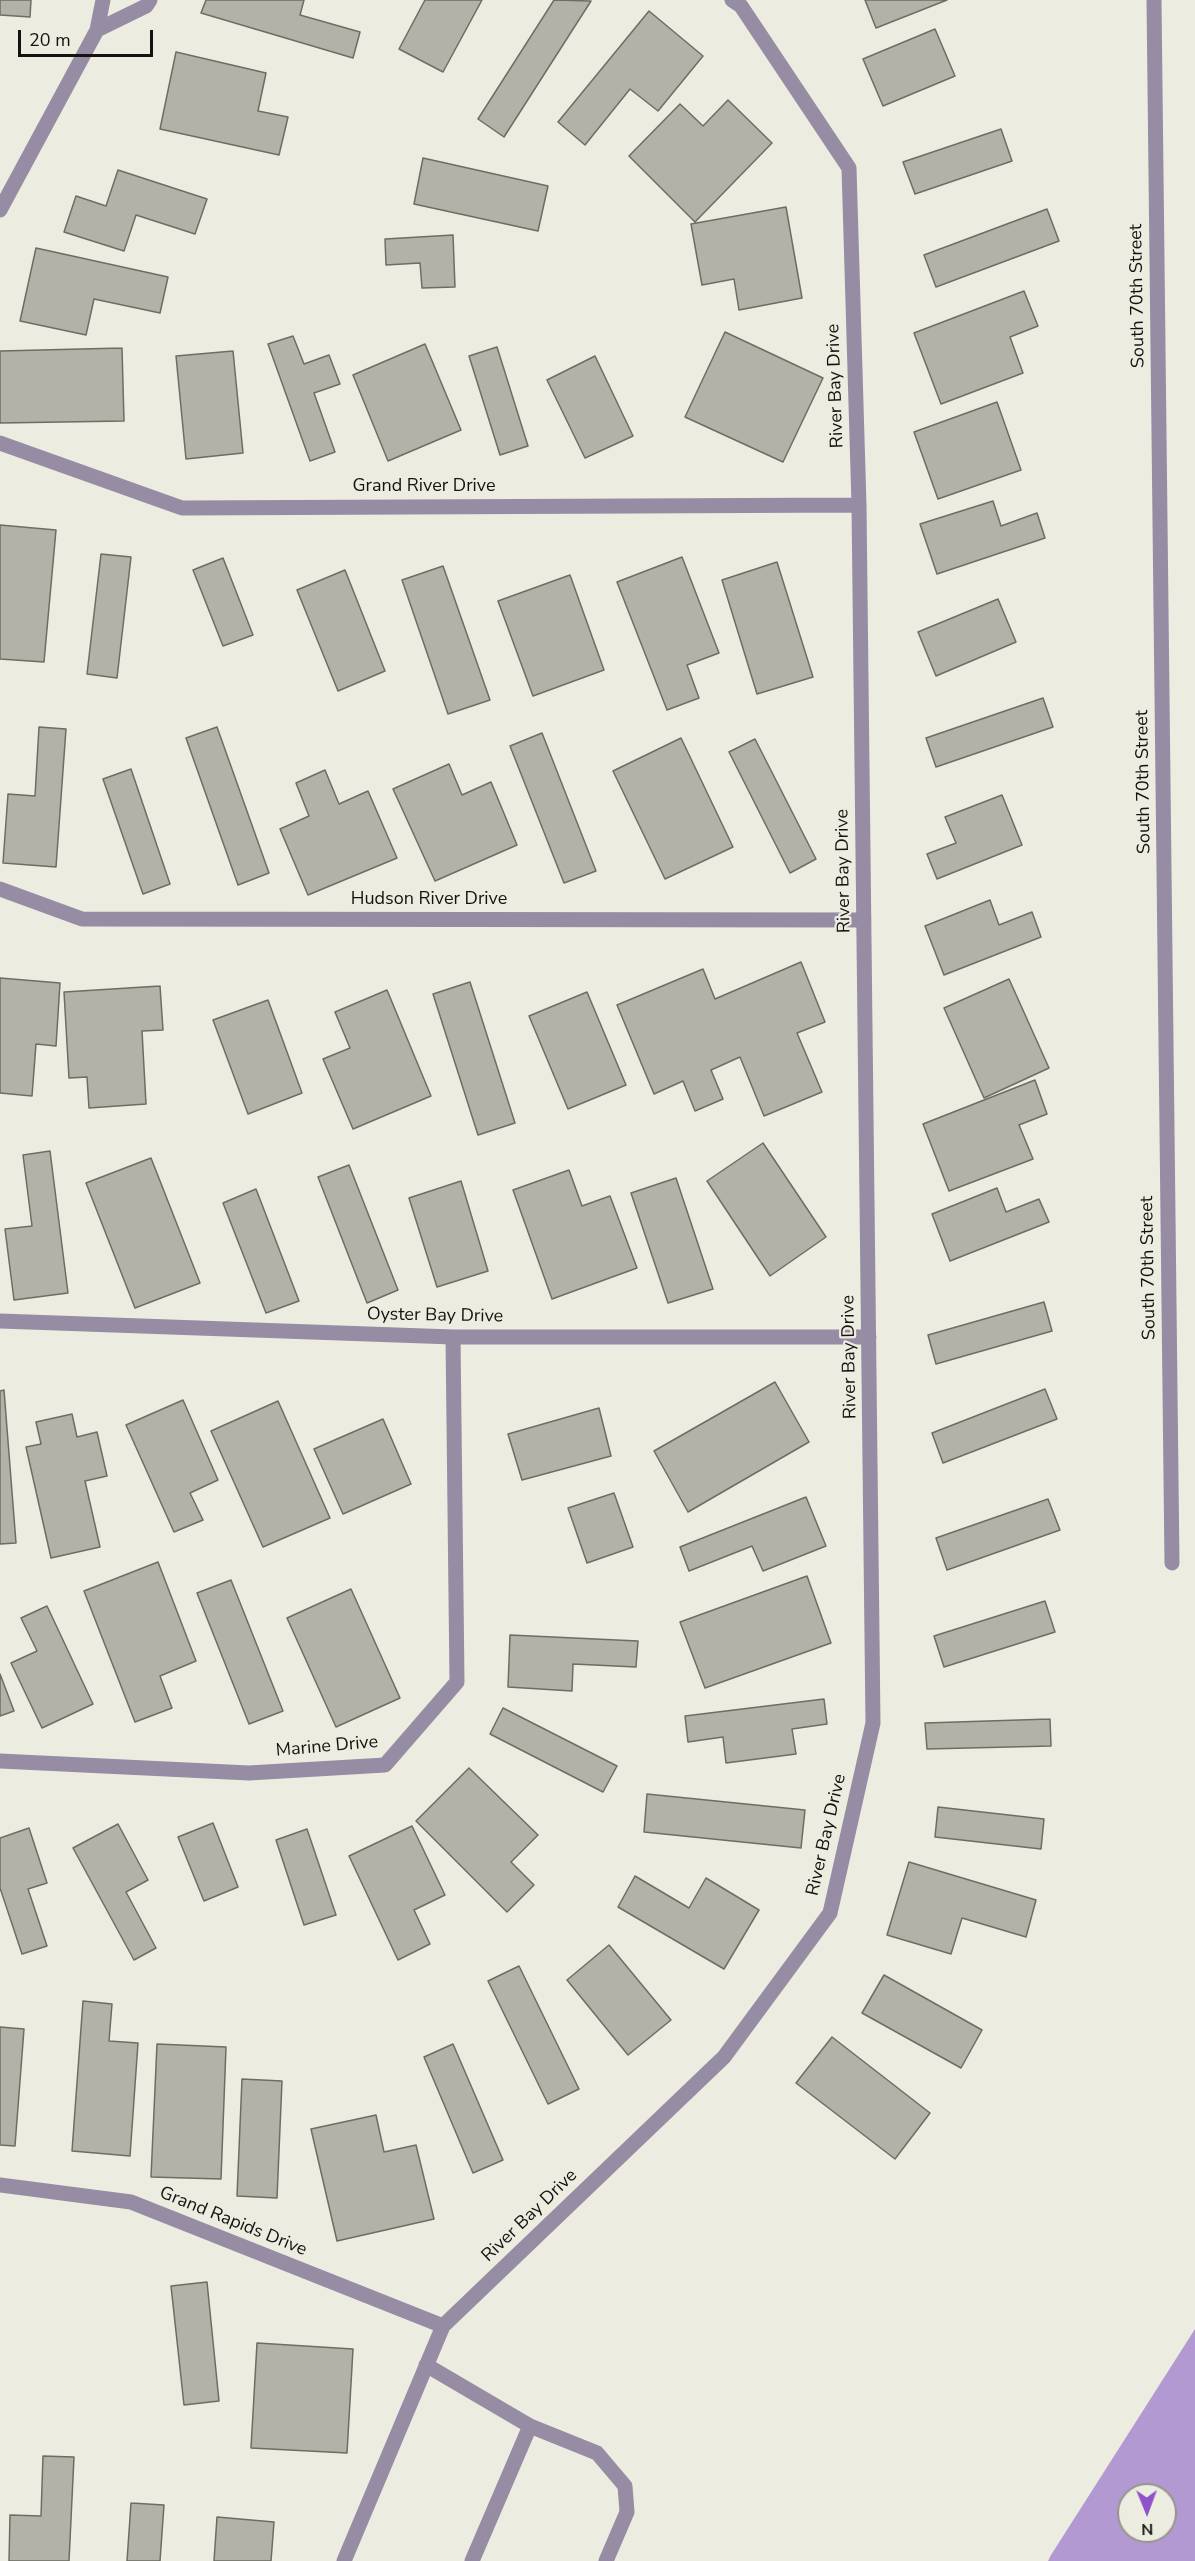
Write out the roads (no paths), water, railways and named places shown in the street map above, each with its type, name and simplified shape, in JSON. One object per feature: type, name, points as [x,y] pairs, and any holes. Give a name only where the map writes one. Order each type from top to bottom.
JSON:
[{"type":"street","points":[[0,210],[97,30],[103,0]]},
{"type":"street","points":[[97,30],[146,6],[150,0]]},
{"type":"street","name":"River Bay Drive","points":[[344,2561],[443,2326],[724,2057],[830,1913],[873,1724],[859,505],[849,168],[740,2],[724,0]]},
{"type":"street","name":"South 70th Street","points":[[1154,0],[1173,1563]]},
{"type":"street","name":"Grand River Drive","points":[[0,443],[182,508],[859,505]]},
{"type":"street","name":"Hudson River Drive","points":[[0,889],[82,919],[864,920]]},
{"type":"street","name":"Oyster Bay Drive","points":[[0,1321],[453,1337],[869,1337]]},
{"type":"street","name":"Marine Drive","points":[[0,1761],[249,1773],[385,1765],[457,1682],[453,1337]]},
{"type":"street","name":"Grand Rapids Drive","points":[[0,2185],[130,2202],[443,2326]]},
{"type":"street","points":[[426,2366],[530,2426],[597,2453],[625,2486],[627,2512],[606,2561]]},
{"type":"street","points":[[472,2561],[530,2426]]}]
